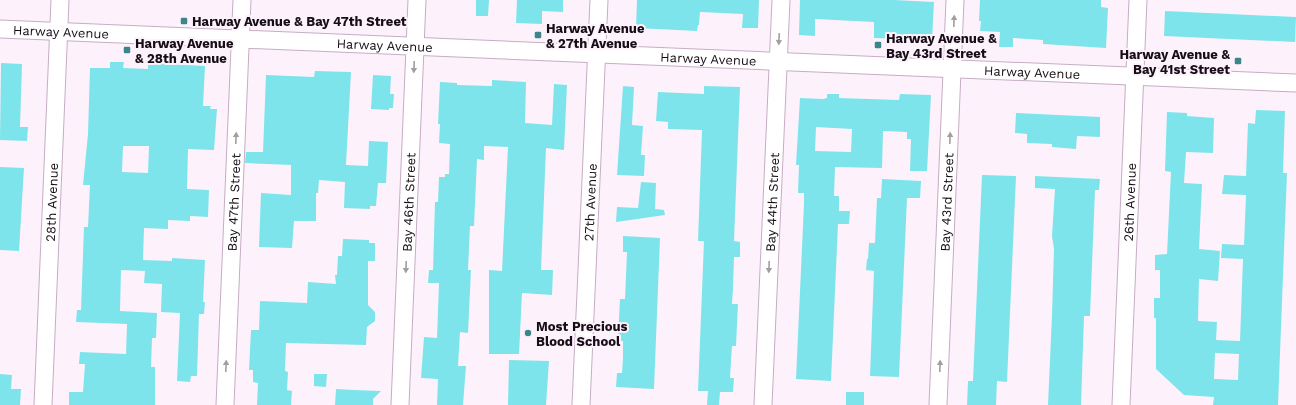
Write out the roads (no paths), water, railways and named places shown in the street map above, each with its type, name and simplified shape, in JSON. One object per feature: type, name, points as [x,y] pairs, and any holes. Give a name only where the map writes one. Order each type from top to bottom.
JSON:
[{"type":"street","name":"28th Avenue","points":[[43,405],[60,0]]},
{"type":"street","name":"Bay 47th Street","points":[[225,405],[242,0]]},
{"type":"street","name":"Bay 46th Street","points":[[400,405],[417,0]]},
{"type":"street","name":"27th Avenue","points":[[582,405],[599,0]]},
{"type":"street","name":"Bay 44th Street","points":[[764,405],[781,0]]},
{"type":"street","name":"Bay 43rd Street","points":[[938,405],[955,0]]},
{"type":"street","name":"26th Avenue","points":[[1120,405],[1138,0]]},
{"type":"street","name":"Harway Avenue","points":[[0,29],[1296,83]]},
{"type":"place","name":"Harway Avenue & Bay 47th Street","points":[[184,21]]},
{"type":"place","name":"Harway Avenue & 27th Avenue","points":[[538,35]]},
{"type":"place","name":"Harway Avenue & Bay 43rd Street","points":[[878,45]]},
{"type":"place","name":"Harway Avenue & 28th Avenue","points":[[127,50]]},
{"type":"place","name":"Harway Avenue & Bay 41st Street","points":[[1238,61]]},
{"type":"place","name":"Most Precious Blood School","points":[[528,333]]}]
